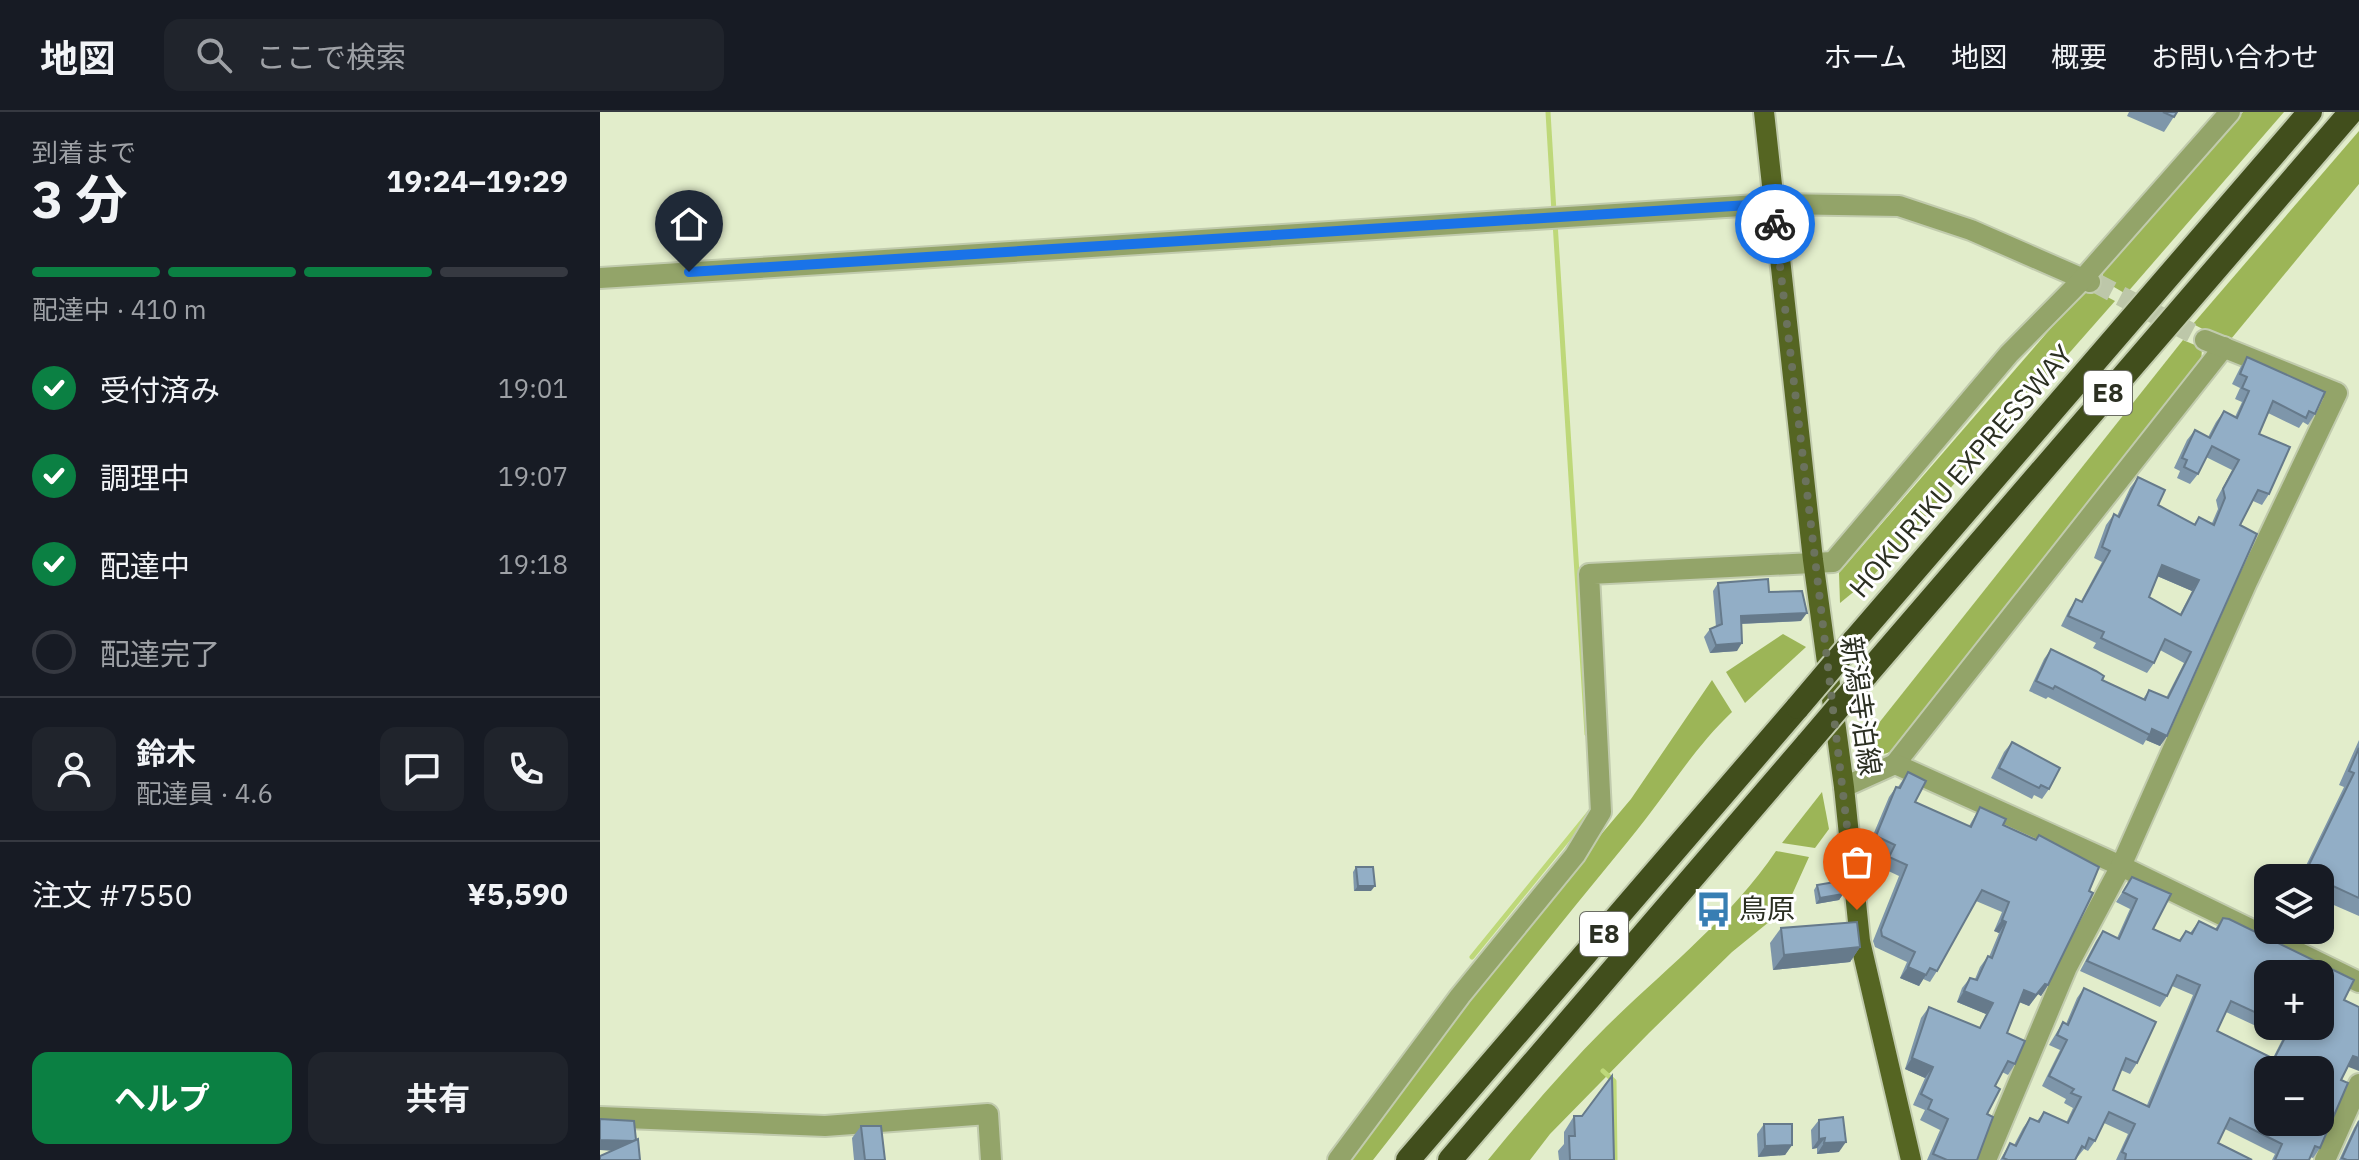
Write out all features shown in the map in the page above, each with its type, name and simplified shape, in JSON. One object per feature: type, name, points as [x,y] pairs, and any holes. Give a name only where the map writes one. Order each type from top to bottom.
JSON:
[{"type":"highway","name":"HOKURIKU EXPRESSWAY","points":[[1408,1160],[2310,112]]},
{"type":"highway","name":"E8","points":[[1450,1160],[2351,112]]},
{"type":"main road","name":"新潟寺泊線","points":[[1764,112],[1813,560],[1844,787],[1860,941],[1911,1160]]},
{"type":"street","points":[[1338,1160],[1460,996],[1575,855],[1601,812],[1589,574],[1813,560],[1833,562],[2009,354],[2087,282],[2230,112]]},
{"type":"street","points":[[600,278],[1773,204],[1899,206],[1971,230],[2087,282]]},
{"type":"street","points":[[1844,787],[1895,764],[2215,343],[2337,393],[2247,582],[2121,866],[2067,967],[1986,1160]]},
{"type":"street","points":[[1895,764],[2121,866],[2359,982]]},
{"type":"street","points":[[2325,1160],[2359,1084]]},
{"type":"street","points":[[600,1117],[825,1126],[988,1114],[991,1160]]},
{"type":"green space","points":[[2243,112],[2284,112],[2126,294],[2102,280],[2104,265]]},
{"type":"green space","points":[[2359,131],[2359,184],[2231,339],[2224,340],[2193,324]]},
{"type":"green space","points":[[2094,290],[2115,301],[1873,576],[1840,603],[1839,573],[2083,291]]},
{"type":"green space","points":[[2183,340],[2202,348],[2201,364],[1895,749],[1882,754],[1871,750],[1863,743]]},
{"type":"green space","points":[[1783,634],[1806,647],[1745,703],[1726,672]]},
{"type":"green space","points":[[1712,680],[1732,712],[1691,758],[1642,824],[1373,1160],[1345,1160],[1566,876],[1631,799]]},
{"type":"green space","points":[[1822,792],[1829,829],[1815,848],[1782,843]]},
{"type":"green space","points":[[1776,851],[1809,857],[1786,908],[1732,952],[1649,1033],[1550,1134],[1530,1160],[1488,1160],[1590,1043],[1696,943],[1758,876]]},
{"type":"building","points":[[2247,357],[2325,392],[2315,414],[2309,411],[2306,418],[2273,401],[2259,434],[2290,447],[2269,494],[2258,490],[2240,525],[2257,534],[2167,736],[2152,729],[2150,735],[2055,686],[2053,689],[2036,681],[2051,649],[2096,671],[2104,676],[2102,680],[2145,700],[2149,690],[2168,698],[2191,652],[2165,639],[2154,663],[2101,638],[2104,632],[2068,616],[2076,599],[2082,602],[2110,551],[2102,547],[2114,514],[2119,517],[2138,477],[2165,490],[2158,505],[2195,525],[2199,517],[2214,525],[2225,498],[2223,489],[2239,460],[2212,446],[2198,474],[2184,467],[2187,460],[2182,458],[2195,430],[2210,438],[2224,411],[2237,418],[2249,391],[2242,388],[2247,377],[2240,374]],"holes":[[[2162,565],[2199,580],[2181,615],[2149,597]]]},
{"type":"building","points":[[1768,579],[1769,592],[1802,591],[1807,613],[1741,616],[1742,643],[1716,645],[1710,629],[1722,624],[1718,583]]},
{"type":"building","points":[[2012,742],[2060,768],[2049,789],[2041,785],[2039,788],[1999,768]]},
{"type":"building","points":[[2359,748],[2359,898],[2334,886],[2334,864],[2309,864],[2354,773],[2349,771]]},
{"type":"building","points":[[1908,772],[1926,781],[1915,802],[1971,827],[1980,807],[2006,819],[2003,825],[2036,840],[2039,835],[2099,867],[2089,891],[2093,893],[2048,985],[2045,984],[2036,995],[2024,990],[2007,1033],[2025,1041],[2015,1064],[2008,1061],[1995,1086],[2000,1089],[1987,1114],[1993,1117],[1977,1160],[1947,1160],[1933,1154],[1948,1119],[1928,1109],[1932,1100],[1921,1094],[1933,1067],[1912,1058],[1929,1007],[1980,1028],[1993,1003],[1964,991],[1970,978],[1977,980],[1988,956],[1992,958],[2006,922],[2002,920],[2009,902],[1982,890],[1937,971],[1930,968],[1926,975],[1908,967],[1915,952],[1882,936],[1881,930],[1907,865],[1889,857],[1895,845],[1876,836],[1896,787],[1900,788]]},
{"type":"building","points":[[1356,867],[1373,867],[1375,886],[1358,886]]},
{"type":"building","points":[[2132,877],[2171,894],[2153,929],[2180,941],[2186,931],[2192,934],[2199,921],[2217,930],[2223,918],[2254,931],[2254,944],[2280,944],[2313,960],[2254,960],[2254,1012],[2231,1001],[2217,1031],[2268,1056],[2254,1056],[2254,1130],[2230,1118],[2218,1143],[2252,1160],[2125,1160],[2126,1154],[2122,1152],[2135,1124],[2109,1112],[2095,1141],[2089,1138],[2075,1160],[2003,1158],[2010,1143],[2016,1146],[2030,1118],[2039,1122],[2044,1112],[2068,1123],[2081,1097],[2071,1093],[2074,1089],[2049,1076],[2067,1040],[2057,1035],[2063,1022],[2068,1025],[2084,988],[2156,1022],[2137,1063],[2126,1058],[2113,1090],[2149,1107],[2200,985],[2177,975],[2167,996],[2087,961],[2103,931],[2119,939],[2137,899],[2123,892]]},
{"type":"building","points":[[1841,881],[1843,894],[1820,898],[1817,885]]},
{"type":"building","points":[[1857,922],[1860,947],[1784,955],[1781,928]]},
{"type":"building","points":[[2334,970],[2354,980],[2344,1000],[2359,1007],[2359,1058],[2353,1056],[2341,1080],[2348,1083],[2334,1116],[2334,1056],[2276,1056],[2284,1040],[2334,1040]]},
{"type":"building","points":[[1612,1076],[1614,1160],[1570,1160],[1569,1136],[1575,1136],[1574,1116],[1582,1116]]},
{"type":"building","points":[[1843,1117],[1846,1142],[1824,1143],[1825,1138],[1819,1139],[1819,1120]]},
{"type":"building","points":[[600,1119],[634,1121],[636,1140],[600,1140]]},
{"type":"building","points":[[2359,1121],[2359,1160],[2347,1160],[2342,1158]]},
{"type":"building","points":[[1764,1124],[1792,1124],[1792,1145],[1765,1146]]},
{"type":"building","points":[[861,1126],[881,1126],[885,1160],[865,1160]]},
{"type":"building","points":[[2266,1136],[2325,1136],[2320,1148],[2315,1146],[2309,1160],[2275,1160],[2282,1144]]},
{"type":"building","points":[[638,1139],[640,1160],[600,1160],[600,1156]]},
{"type":"waterway","points":[[1548,112],[1554,212]]},
{"type":"waterway","points":[[1555,222],[1587,734]]},
{"type":"waterway","points":[[1472,957],[1590,812]]},
{"type":"waterway","points":[[1603,1071],[1614,1081],[1615,1160]]},
{"type":"tunnel","points":[[2094,282],[2205,340]]},
{"type":"way so far","points":[[1775,224],[1857,910]]},
{"type":"place","name":"鳥原","points":[[1713,909]]},
{"type":"route","points":[[689,272],[1749,205],[1773,204],[1775,224]]}]
